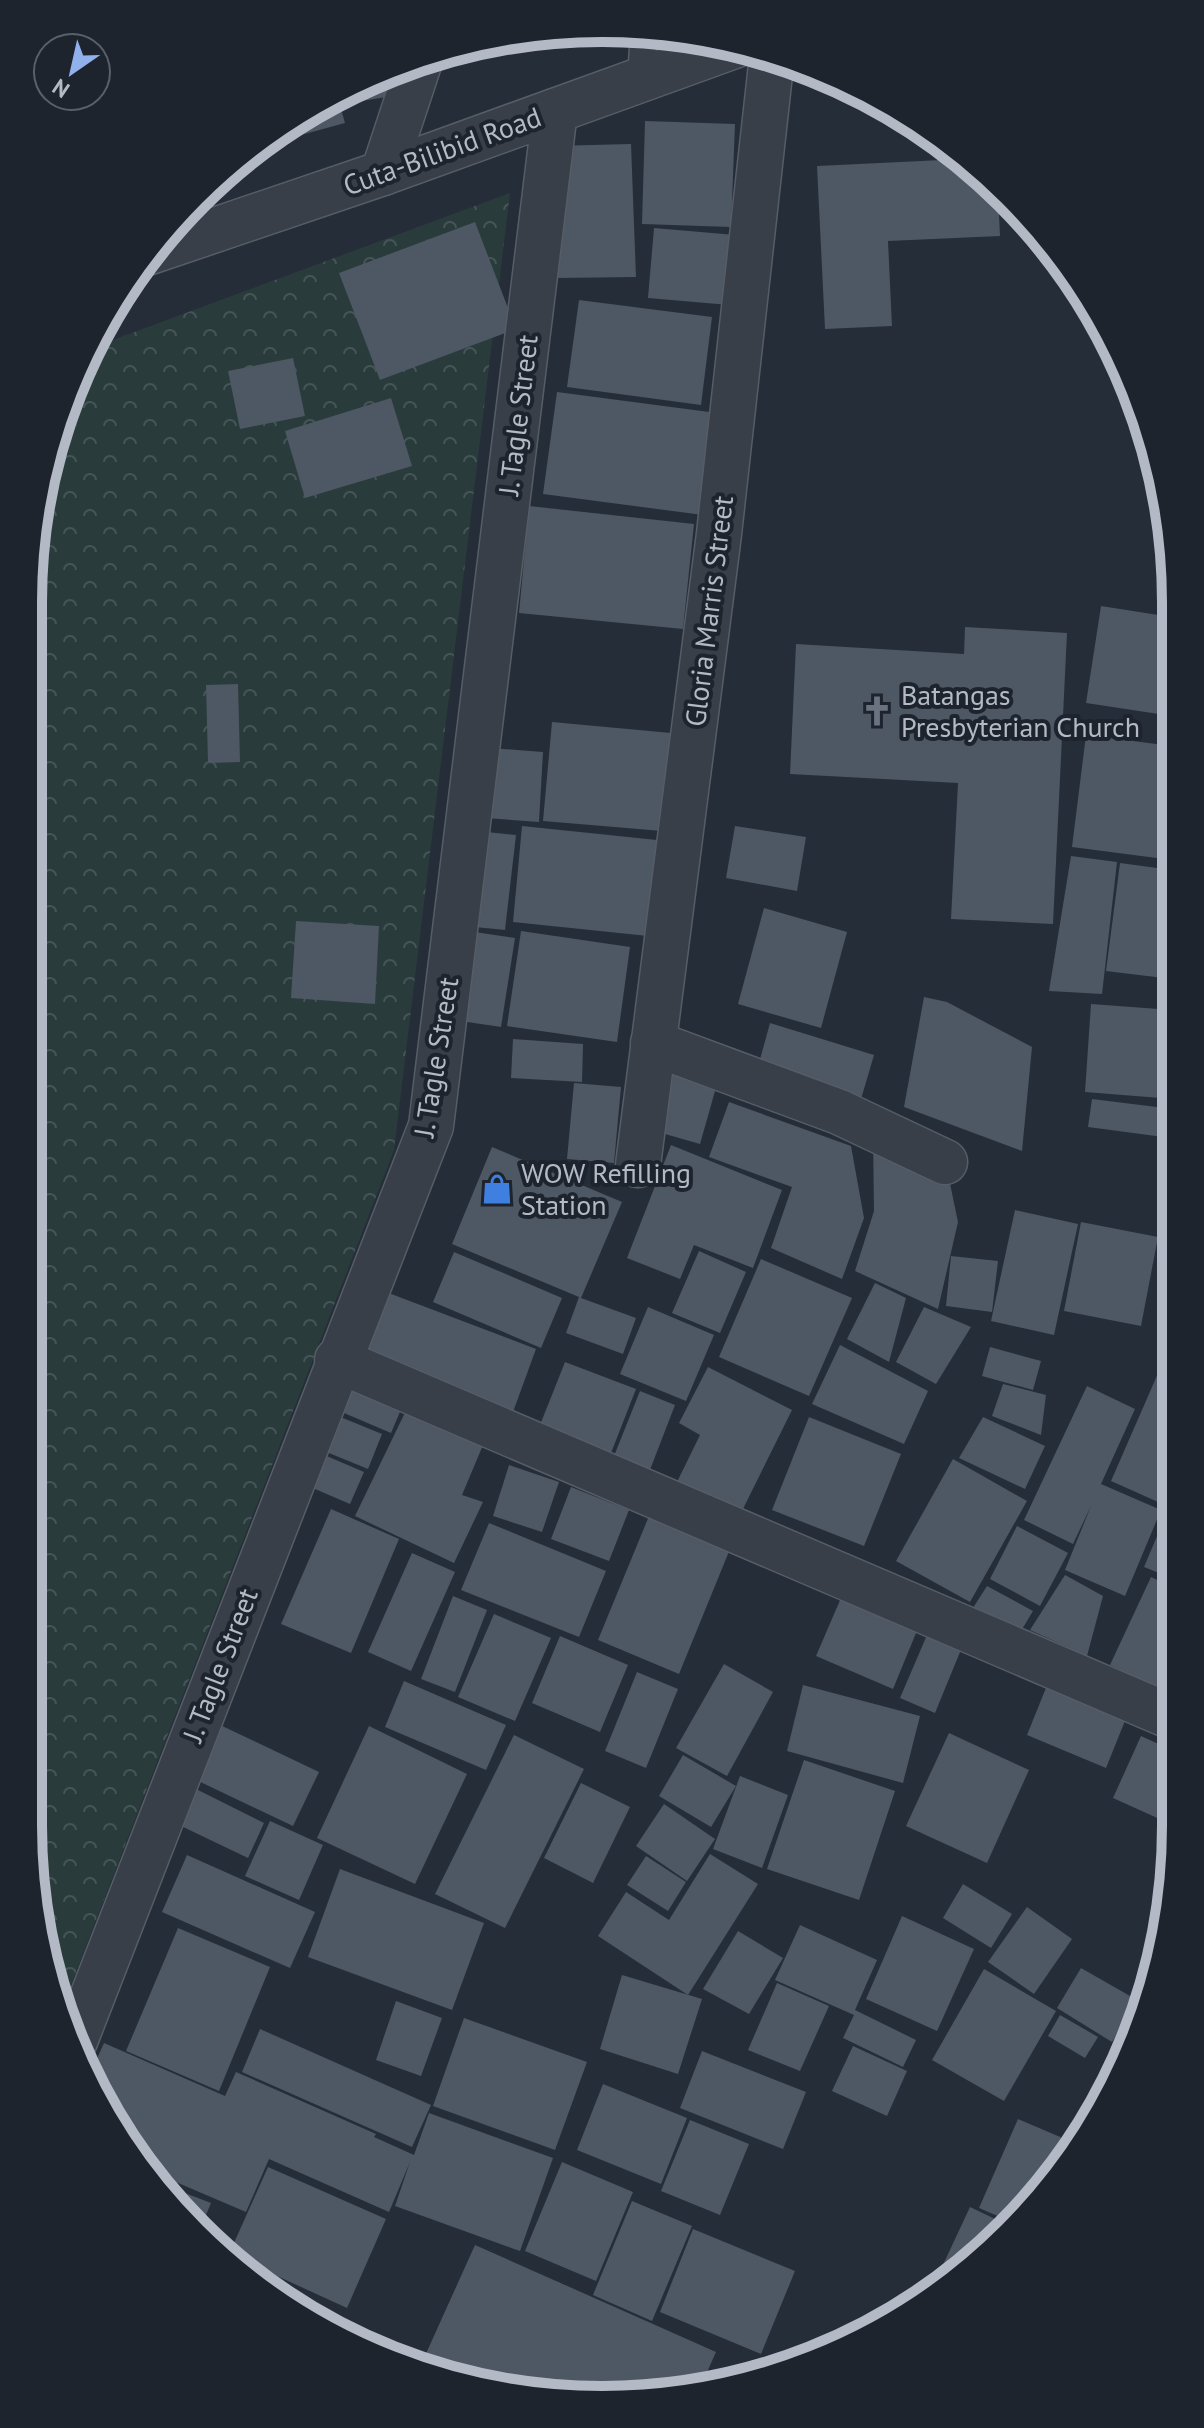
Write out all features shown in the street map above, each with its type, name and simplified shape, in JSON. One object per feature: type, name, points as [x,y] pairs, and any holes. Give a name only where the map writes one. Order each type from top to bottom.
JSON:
[{"type":"street","name":"Cuta-Bilibid Road","points":[[171,245],[383,173],[714,54]]},
{"type":"street","name":"Gloria Marris Street","points":[[638,1165],[719,534],[771,68]]},
{"type":"street","points":[[383,173],[416,74]]},
{"type":"street","name":"J. Tagle Street","points":[[80,2027],[337,1360],[431,1126],[555,111]]},
{"type":"street","points":[[653,1043],[839,1112],[945,1162]]},
{"type":"street","points":[[337,1360],[1162,1713]]},
{"type":"lane","points":[[641,80],[643,43]]},
{"type":"green space","points":[[510,193],[394,1150],[68,1993],[47,1899],[42,1826],[42,602],[47,529],[61,457],[85,388],[106,343]]},
{"type":"building","points":[[390,84],[392,96],[348,103]]},
{"type":"building","points":[[340,107],[345,123],[287,139]]},
{"type":"building","points":[[645,121],[735,124],[731,227],[642,224]]},
{"type":"building","points":[[631,144],[636,277],[557,278],[553,146]]},
{"type":"building","points":[[945,160],[999,207],[1000,236],[888,241],[892,326],[825,329],[817,166]]},
{"type":"building","points":[[475,222],[516,329],[380,380],[339,273]]},
{"type":"building","points":[[654,228],[747,236],[741,306],[648,298]]},
{"type":"building","points":[[579,300],[712,317],[701,405],[567,387]]},
{"type":"building","points":[[293,358],[305,416],[240,429],[228,371]]},
{"type":"building","points":[[557,392],[717,413],[703,515],[543,494]]},
{"type":"building","points":[[391,398],[412,466],[305,498],[285,431]]},
{"type":"building","points":[[529,506],[694,524],[683,629],[519,613]]},
{"type":"building","points":[[1101,606],[1162,616],[1162,714],[1086,703]]},
{"type":"building","points":[[965,627],[1067,633],[1053,924],[951,919],[958,783],[790,774],[796,644],[964,654]]},
{"type":"building","points":[[238,684],[240,762],[208,763],[206,685]]},
{"type":"building","points":[[552,722],[682,734],[674,832],[543,821]]},
{"type":"building","points":[[1086,735],[1162,745],[1162,859],[1072,847]]},
{"type":"building","points":[[490,748],[543,752],[539,822],[486,818]]},
{"type":"building","points":[[522,826],[657,840],[648,936],[513,922]]},
{"type":"building","points":[[735,826],[806,837],[797,891],[726,878]]},
{"type":"building","points":[[487,832],[516,835],[505,930],[475,927]]},
{"type":"building","points":[[1071,856],[1117,862],[1102,994],[1049,991]]},
{"type":"building","points":[[1120,863],[1162,869],[1162,978],[1106,971]]},
{"type":"building","points":[[764,908],[847,932],[821,1028],[738,1004]]},
{"type":"building","points":[[296,921],[379,926],[375,1004],[291,998]]},
{"type":"building","points":[[468,931],[515,938],[501,1027],[454,1020]]},
{"type":"building","points":[[521,931],[630,947],[617,1042],[507,1026]]},
{"type":"building","points":[[924,997],[947,1002],[1032,1047],[1022,1151],[904,1107]]},
{"type":"building","points":[[1091,1004],[1162,1009],[1162,1098],[1085,1092]]},
{"type":"building","points":[[770,1023],[874,1055],[859,1106],[756,1074]]},
{"type":"building","points":[[513,1039],[583,1044],[582,1082],[511,1078]]},
{"type":"building","points":[[678,1058],[721,1070],[700,1144],[658,1132]]},
{"type":"building","points":[[574,1083],[621,1087],[614,1163],[567,1159]]},
{"type":"building","points":[[1092,1099],[1162,1108],[1162,1137],[1088,1127]]},
{"type":"building","points":[[729,1102],[851,1146],[864,1218],[842,1279],[771,1248],[792,1187],[709,1157]]},
{"type":"building","points":[[873,1137],[947,1169],[958,1222],[938,1309],[855,1271],[874,1211]]},
{"type":"building","points":[[671,1145],[782,1190],[753,1268],[694,1245],[680,1279],[627,1258]]},
{"type":"building","points":[[492,1147],[622,1202],[581,1298],[636,1318],[623,1354],[566,1333],[579,1297],[452,1244]]},
{"type":"building","points":[[1015,1210],[1078,1224],[1054,1335],[991,1321]]},
{"type":"building","points":[[1081,1222],[1158,1237],[1141,1326],[1064,1311]]},
{"type":"building","points":[[699,1251],[746,1272],[720,1333],[672,1313]]},
{"type":"building","points":[[454,1252],[562,1298],[541,1348],[433,1302]]},
{"type":"building","points":[[951,1256],[998,1261],[992,1312],[946,1306]]},
{"type":"building","points":[[761,1259],[852,1298],[809,1396],[719,1357]]},
{"type":"building","points":[[875,1283],[906,1298],[889,1362],[847,1339]]},
{"type":"building","points":[[386,1292],[536,1349],[513,1412],[362,1354]]},
{"type":"building","points":[[648,1307],[714,1335],[686,1401],[620,1374]]},
{"type":"building","points":[[924,1307],[971,1327],[936,1384],[896,1362]]},
{"type":"building","points":[[840,1345],[928,1391],[904,1444],[812,1404]]},
{"type":"building","points":[[990,1347],[1041,1361],[1033,1390],[982,1376]]},
{"type":"building","points":[[565,1362],[636,1389],[611,1453],[540,1425]]},
{"type":"building","points":[[708,1367],[792,1410],[740,1515],[676,1484],[700,1435],[679,1423]]},
{"type":"building","points":[[354,1369],[408,1393],[391,1433],[337,1410]]},
{"type":"building","points":[[1159,1371],[1162,1372],[1162,1504],[1111,1481]]},
{"type":"building","points":[[1003,1384],[1046,1395],[1041,1435],[992,1416]]},
{"type":"building","points":[[1087,1386],[1135,1409],[1101,1484],[1161,1510],[1125,1596],[1065,1570],[1091,1506],[1073,1544],[1024,1520]]},
{"type":"building","points":[[640,1391],[675,1405],[648,1475],[612,1461]]},
{"type":"building","points":[[414,1394],[491,1426],[462,1495],[483,1502],[454,1563],[355,1516]]},
{"type":"building","points":[[338,1416],[382,1434],[368,1469],[324,1451]]},
{"type":"building","points":[[809,1417],[901,1454],[864,1546],[772,1510]]},
{"type":"building","points":[[983,1417],[1045,1446],[1025,1489],[959,1458]]},
{"type":"building","points":[[322,1454],[364,1472],[350,1504],[308,1486]]},
{"type":"building","points":[[953,1459],[1027,1501],[970,1602],[896,1561]]},
{"type":"building","points":[[509,1465],[559,1482],[542,1532],[493,1516]]},
{"type":"building","points":[[571,1487],[629,1510],[609,1561],[551,1539]]},
{"type":"building","points":[[331,1509],[399,1539],[351,1653],[281,1624]]},
{"type":"building","points":[[649,1516],[730,1549],[679,1674],[598,1640]]},
{"type":"building","points":[[489,1523],[606,1571],[579,1637],[461,1590]]},
{"type":"building","points":[[1162,1524],[1162,1574],[1144,1567]]},
{"type":"building","points":[[1017,1526],[1068,1553],[1040,1606],[990,1579]]},
{"type":"building","points":[[412,1553],[455,1572],[411,1671],[368,1652]]},
{"type":"building","points":[[1065,1575],[1103,1596],[1087,1656],[1030,1630]]},
{"type":"building","points":[[1151,1577],[1162,1582],[1162,1689],[1110,1665]]},
{"type":"building","points":[[847,1584],[923,1616],[893,1689],[816,1656]]},
{"type":"building","points":[[987,1586],[1033,1611],[1021,1631],[971,1611]]},
{"type":"building","points":[[453,1596],[487,1610],[455,1692],[421,1679]]},
{"type":"building","points":[[494,1614],[551,1638],[515,1721],[458,1697]]},
{"type":"building","points":[[933,1621],[967,1635],[935,1713],[900,1698]]},
{"type":"building","points":[[560,1636],[628,1665],[600,1732],[532,1703]]},
{"type":"building","points":[[1056,1663],[1135,1696],[1106,1768],[1027,1735]]},
{"type":"building","points":[[724,1664],[773,1692],[727,1776],[676,1748]]},
{"type":"building","points":[[637,1672],[678,1689],[646,1768],[605,1751]]},
{"type":"building","points":[[404,1681],[506,1725],[486,1770],[385,1727]]},
{"type":"building","points":[[803,1685],[920,1716],[903,1783],[787,1751]]},
{"type":"building","points":[[218,1724],[319,1772],[293,1826],[192,1778]]},
{"type":"building","points":[[369,1726],[467,1774],[415,1884],[317,1838]]},
{"type":"building","points":[[949,1733],[1029,1770],[987,1863],[906,1826]]},
{"type":"building","points":[[514,1735],[584,1769],[505,1928],[435,1894]]},
{"type":"building","points":[[1141,1736],[1162,1746],[1162,1820],[1113,1798]]},
{"type":"building","points":[[683,1755],[736,1786],[711,1827],[659,1796]]},
{"type":"building","points":[[804,1760],[895,1791],[859,1900],[767,1869]]},
{"type":"building","points":[[740,1776],[788,1795],[762,1868],[713,1849]]},
{"type":"building","points":[[581,1783],[630,1807],[593,1883],[544,1858]]},
{"type":"building","points":[[196,1789],[264,1823],[248,1858],[179,1825]]},
{"type":"building","points":[[664,1804],[715,1839],[687,1881],[636,1846]]},
{"type":"building","points":[[270,1821],[323,1845],[299,1900],[245,1876]]},
{"type":"building","points":[[710,1854],[758,1884],[688,1995],[598,1936],[626,1892],[669,1920]]},
{"type":"building","points":[[187,1855],[315,1912],[290,1968],[162,1912]]},
{"type":"building","points":[[646,1856],[686,1882],[668,1911],[627,1885]]},
{"type":"building","points":[[340,1869],[484,1923],[452,2010],[308,1957]]},
{"type":"building","points":[[963,1884],[1012,1914],[991,1948],[943,1918]]},
{"type":"building","points":[[1027,1907],[1072,1939],[1034,1994],[988,1962]]},
{"type":"building","points":[[902,1916],[974,1949],[937,2031],[866,1999]]},
{"type":"building","points":[[800,1925],[877,1960],[855,2010],[916,2040],[903,2067],[843,2038],[854,2015],[775,1980]]},
{"type":"building","points":[[178,1928],[270,1967],[219,2091],[126,2051]]},
{"type":"building","points":[[738,1931],[783,1958],[749,2014],[703,1989]]},
{"type":"building","points":[[1081,1968],[1134,1998],[1112,2042],[1057,2008]]},
{"type":"building","points":[[984,1969],[1056,2011],[1004,2101],[932,2060]]},
{"type":"building","points":[[622,1975],[702,1999],[678,2074],[600,2049]]},
{"type":"building","points":[[777,1983],[829,2006],[800,2071],[748,2050]]},
{"type":"building","points":[[396,2001],[442,2018],[421,2076],[376,2060]]},
{"type":"building","points":[[1060,2015],[1098,2037],[1085,2058],[1048,2036]]},
{"type":"building","points":[[464,2018],[587,2062],[555,2150],[433,2106]]},
{"type":"building","points":[[260,2029],[431,2105],[412,2147],[242,2072]]},
{"type":"building","points":[[104,2043],[225,2096],[236,2072],[376,2134],[374,2137],[414,2155],[429,2113],[553,2158],[520,2251],[395,2206],[410,2162],[389,2212],[269,2159],[246,2212],[167,2178],[136,2137],[95,2063]]},
{"type":"building","points":[[853,2046],[907,2071],[887,2116],[832,2091]]},
{"type":"building","points":[[702,2051],[806,2092],[783,2149],[680,2108]]},
{"type":"building","points":[[603,2084],[687,2118],[661,2184],[577,2150]]},
{"type":"building","points":[[1018,2119],[1066,2140],[1002,2218],[979,2208]]},
{"type":"building","points":[[690,2120],[749,2144],[720,2215],[661,2191]]},
{"type":"building","points":[[562,2162],[633,2192],[596,2281],[525,2251]]},
{"type":"building","points":[[268,2167],[386,2219],[347,2308],[257,2267],[232,2246]]},
{"type":"building","points":[[177,2190],[211,2203],[204,2220]]},
{"type":"building","points":[[632,2201],[692,2226],[652,2321],[593,2295]]},
{"type":"building","points":[[970,2207],[999,2221],[945,2268],[942,2267]]},
{"type":"building","points":[[693,2229],[795,2271],[761,2354],[660,2312]]},
{"type":"building","points":[[475,2245],[716,2352],[705,2376],[639,2385],[602,2386],[529,2381],[457,2367],[425,2357]]},
{"type":"place","name":"Batangas Presbyterian Church","points":[[877,711]]},
{"type":"place","name":"WOW Refilling Station","points":[[497,1189]]}]
